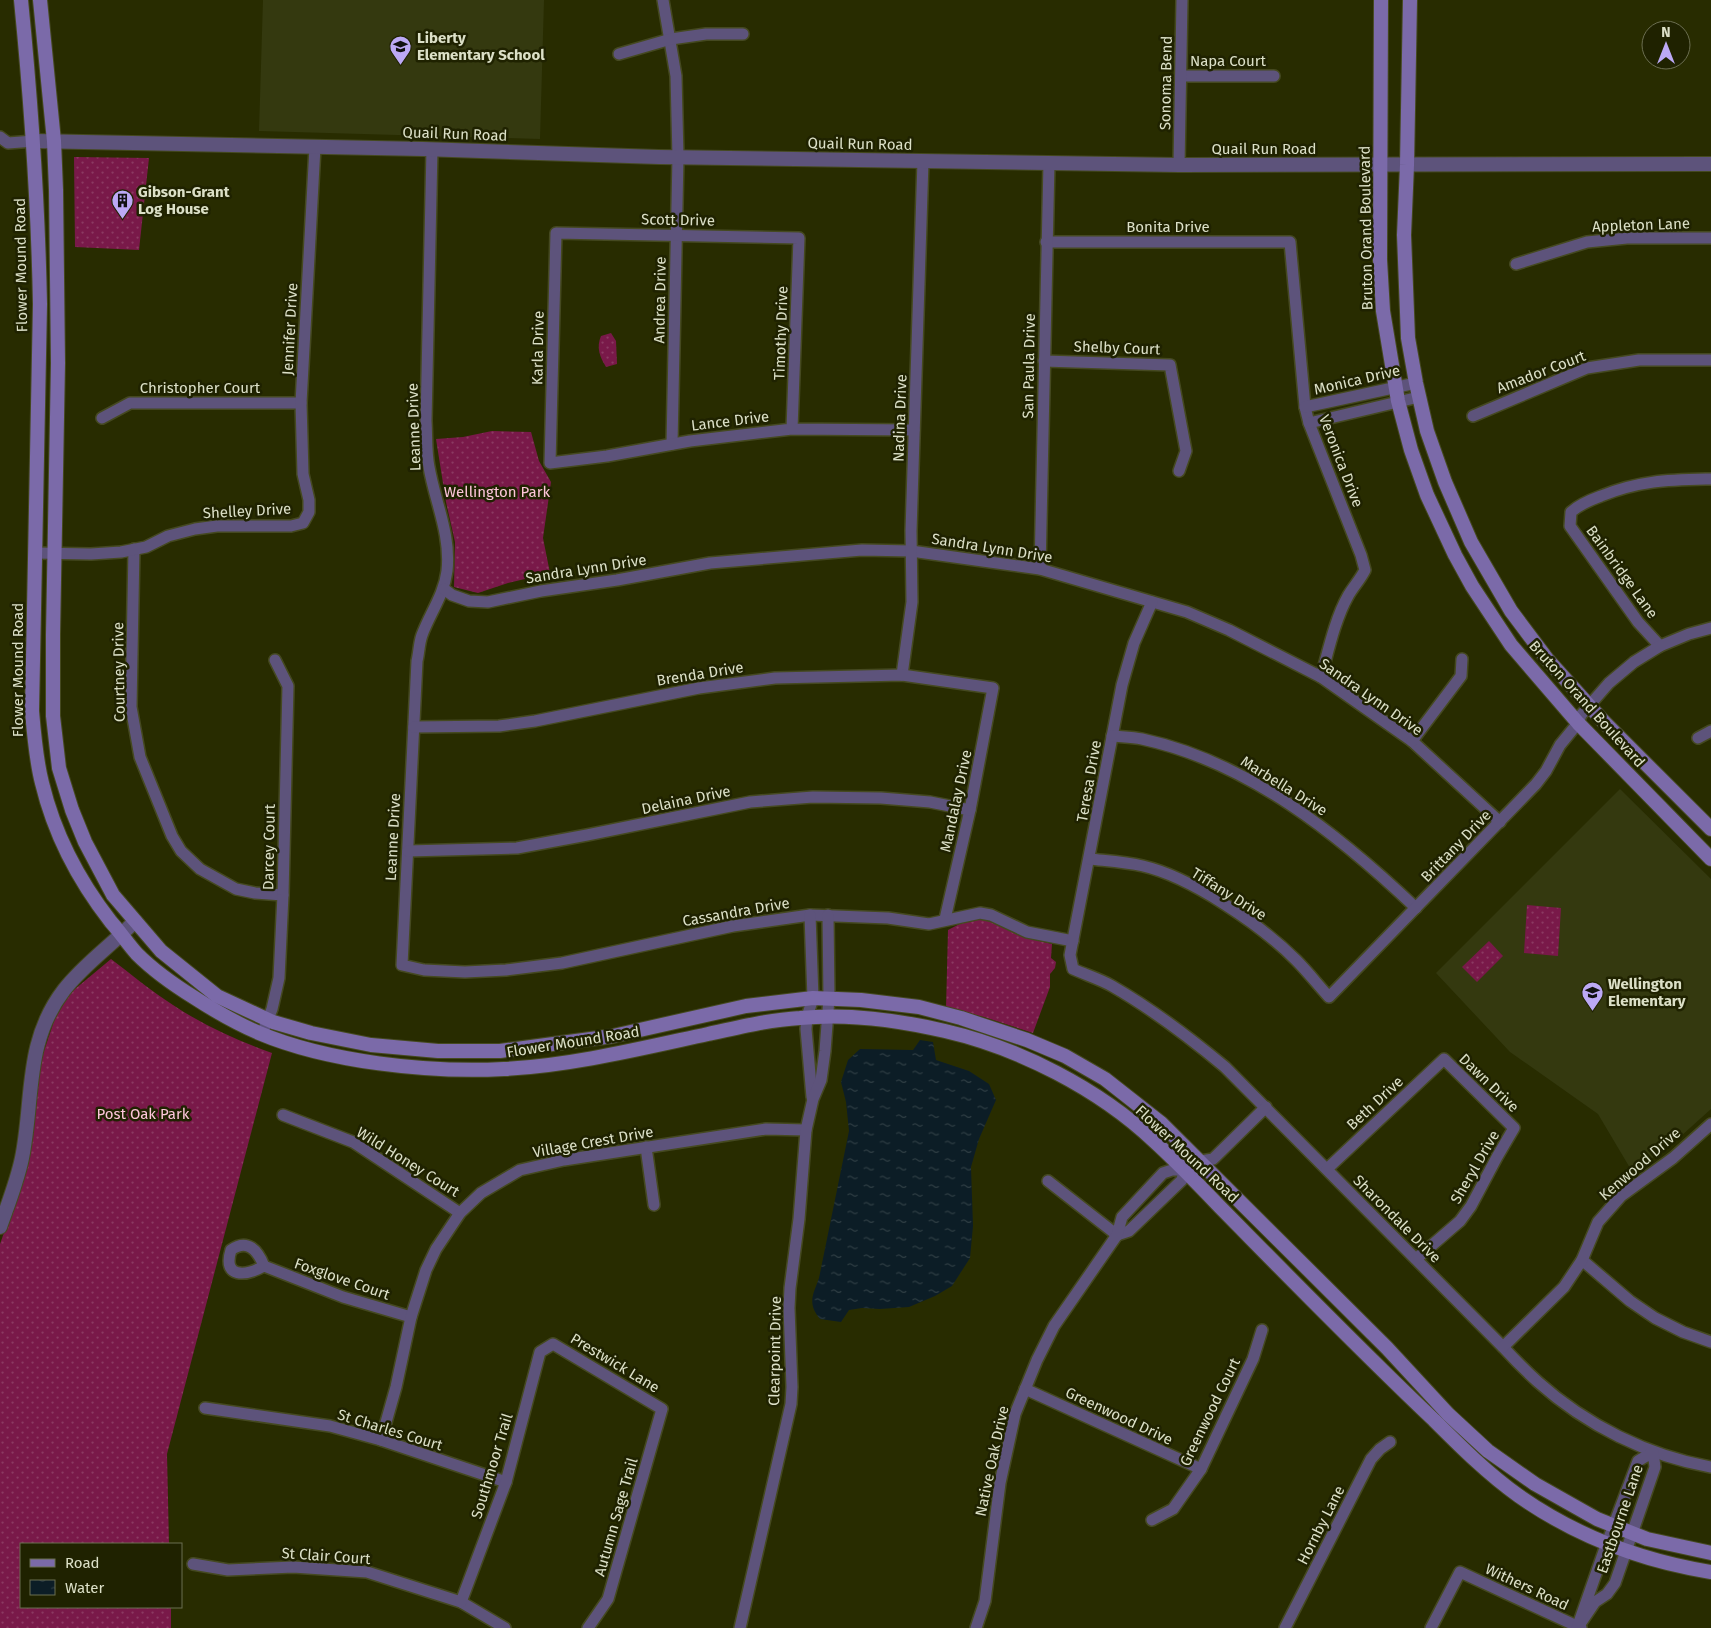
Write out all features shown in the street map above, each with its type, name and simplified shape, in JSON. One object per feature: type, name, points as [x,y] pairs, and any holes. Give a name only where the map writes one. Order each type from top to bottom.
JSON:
[{"type":"main road","name":"Flower Mound Road","points":[[21,0],[34,142],[40,304],[32,711],[35,748],[41,781],[51,815],[73,863],[98,905],[136,953],[171,984],[227,1018],[262,1034],[318,1052],[378,1063],[440,1069],[506,1069],[576,1060],[764,1022],[807,1017],[894,1021],[949,1032],[1004,1050],[1070,1081],[1097,1097],[1153,1139],[1383,1372],[1476,1462],[1520,1497],[1560,1521],[1626,1550],[1676,1565],[1711,1572]]},
{"type":"main road","name":"Flower Mound Road","points":[[40,0],[54,141],[56,190],[58,317],[53,716],[59,768],[72,810],[85,842],[113,895],[161,952],[217,996],[268,1020],[311,1033],[370,1045],[438,1050],[500,1050],[613,1036],[737,1008],[813,998],[884,1002],[919,1007],[961,1018],[1027,1040],[1065,1056],[1105,1078],[1161,1123],[1387,1348],[1448,1414],[1488,1451],[1535,1484],[1597,1519],[1647,1539],[1711,1553]]},
{"type":"main road","name":"Bruton Orand Boulevard","points":[[1381,0],[1380,260],[1383,311],[1397,394],[1411,450],[1427,495],[1472,586],[1511,645],[1578,724],[1711,859]]},
{"type":"main road","name":"Bruton Orand Boulevard","points":[[1410,0],[1404,235],[1408,338],[1427,431],[1445,482],[1471,542],[1511,611],[1547,660],[1590,704],[1604,722],[1711,828]]},
{"type":"street","name":"Andrea Drive","points":[[664,0],[676,76],[678,157],[672,444]]},
{"type":"street","name":"Sonoma Bend","points":[[1180,166],[1182,0]]},
{"type":"street","points":[[619,54],[670,40],[706,34],[743,34]]},
{"type":"street","name":"Napa Court","points":[[1181,76],[1274,76]]},
{"type":"street","name":"Quail Run Road","points":[[3,144],[54,141],[432,149],[678,157],[1180,166],[1711,164]]},
{"type":"street","name":"Jennifer Drive","points":[[309,512],[309,500],[303,474],[301,403],[315,147]]},
{"type":"street","name":"Leanne Drive","points":[[402,965],[418,661],[422,636],[444,589],[447,570],[447,542],[442,514],[434,492],[428,465],[426,421],[432,149]]},
{"type":"street","name":"Nadina Drive","points":[[902,675],[912,602],[911,551],[922,161]]},
{"type":"street","name":"San Paula Drive","points":[[1040,568],[1049,163]]},
{"type":"street","name":"Scott Drive","points":[[556,233],[799,238]]},
{"type":"street","name":"Karla Drive","points":[[550,463],[556,233]]},
{"type":"street","name":"Timothy Drive","points":[[792,429],[799,238]]},
{"type":"street","name":"Appleton Lane","points":[[1516,264],[1587,242],[1627,238],[1711,238]]},
{"type":"street","name":"Bonita Drive","points":[[1046,242],[1290,242]]},
{"type":"street","name":"Veronica Drive","points":[[1290,242],[1309,423],[1361,555],[1365,570],[1360,581],[1348,595],[1340,613],[1321,677]]},
{"type":"street","name":"Amador Court","points":[[1473,416],[1587,368],[1639,360],[1711,360]]},
{"type":"street","name":"Shelby Court","points":[[1044,361],[1170,365],[1186,451],[1179,471]]},
{"type":"street","name":"Monica Drive","points":[[1309,423],[1397,394],[1416,383]]},
{"type":"street","name":"Monica Drive","points":[[1306,407],[1397,394],[1419,397]]},
{"type":"street","name":"Christopher Court","points":[[102,418],[130,402],[301,403]]},
{"type":"street","name":"Lance Drive","points":[[550,463],[607,456],[672,444],[792,429],[914,430]]},
{"type":"street","name":"Bainbridge Lane","points":[[1660,646],[1638,622],[1570,526],[1571,512],[1580,504],[1624,487],[1653,481],[1711,479]]},
{"type":"street","name":"Shelley Drive","points":[[35,553],[91,554],[134,549],[146,547],[168,536],[216,526],[291,526],[303,523],[309,512]]},
{"type":"street","name":"Courtney Drive","points":[[134,549],[131,707],[133,724],[140,757],[172,836],[181,850],[200,869],[214,878],[236,889],[255,893],[283,895]]},
{"type":"street","name":"Sandra Lynn Drive","points":[[444,589],[452,595],[470,601],[488,602],[541,591],[617,580],[710,563],[862,550],[911,551],[1040,568],[1187,612],[1229,630],[1321,677],[1412,741],[1500,822]]},
{"type":"street","name":"Teresa Drive","points":[[1073,969],[1070,955],[1090,860],[1122,685],[1134,643],[1152,602]]},
{"type":"street","name":"Brittany Drive","points":[[1329,997],[1536,784],[1546,771],[1560,745],[1578,724],[1581,715],[1609,683],[1634,662],[1660,646],[1711,628]]},
{"type":"street","points":[[1412,741],[1461,676],[1462,659]]},
{"type":"street","name":"Darcey Court","points":[[262,1034],[278,989],[283,895],[288,686],[275,660]]},
{"type":"street","name":"Brenda Drive","points":[[414,728],[499,726],[535,721],[699,688],[775,678],[902,675],[993,688]]},
{"type":"street","name":"Mandalay Drive","points":[[945,919],[970,810],[993,688]]},
{"type":"street","points":[[1698,738],[1711,731]]},
{"type":"street","name":"Marbella Drive","points":[[1112,736],[1141,739],[1179,749],[1227,769],[1274,795],[1326,830],[1380,873],[1416,908]]},
{"type":"street","name":"Delaina Drive","points":[[408,851],[517,848],[750,802],[813,797],[881,798],[930,802],[970,810]]},
{"type":"street","name":"Tiffany Drive","points":[[1090,860],[1145,867],[1174,877],[1209,895],[1252,923],[1296,959],[1329,997]]},
{"type":"street","name":"Cassandra Drive","points":[[402,965],[424,970],[465,972],[506,970],[562,963],[741,924],[810,915],[888,918],[929,924],[939,923],[945,919],[980,913],[1027,932],[1073,941]]},
{"type":"street","name":"Clearpoint Drive","points":[[810,915],[813,998],[807,1017],[806,1029],[812,1099]]},
{"type":"street","name":"Clearpoint Drive","points":[[740,1628],[791,1404],[790,1298],[806,1130],[812,1099],[821,1080],[828,1017],[828,915]]},
{"type":"street","points":[[0,1227],[22,1158],[35,1050],[47,1019],[64,991],[83,970],[135,921]]},
{"type":"street","name":"Sharondale Drive","points":[[1073,969],[1110,986],[1192,1039],[1225,1067],[1503,1347],[1539,1382],[1574,1411],[1613,1433],[1653,1452],[1683,1462],[1711,1467]]},
{"type":"street","name":"Dawn Drive","points":[[1444,1059],[1514,1128]]},
{"type":"street","name":"Beth Drive","points":[[1327,1169],[1444,1059]]},
{"type":"street","name":"Native Oak Drive","points":[[976,1628],[985,1601],[1000,1483],[1015,1414],[1037,1360],[1054,1326],[1118,1235],[1122,1216],[1164,1173],[1172,1170],[1184,1170],[1201,1161],[1213,1159],[1266,1107]]},
{"type":"street","name":"Wild Honey Court","points":[[283,1114],[353,1142],[460,1213]]},
{"type":"street","name":"Kenwood Drive","points":[[1503,1347],[1564,1287],[1582,1260],[1598,1222],[1621,1196],[1673,1158],[1711,1124]]},
{"type":"street","name":"Sheryl Drive","points":[[1416,1259],[1460,1221],[1472,1206],[1514,1128]]},
{"type":"street","name":"Village Crest Drive","points":[[381,1440],[396,1387],[411,1317],[426,1270],[436,1248],[460,1213],[481,1193],[520,1170],[564,1160],[766,1129],[806,1130]]},
{"type":"street","points":[[646,1147],[654,1205]]},
{"type":"street","name":"Native Oak Drive","points":[[1118,1235],[1129,1231],[1182,1180],[1184,1170]]},
{"type":"street","points":[[1048,1181],[1118,1235]]},
{"type":"street","points":[[1582,1260],[1630,1301],[1655,1318],[1683,1332],[1711,1342]]},
{"type":"street","name":"Foxglove Court","points":[[264,1266],[343,1297],[411,1317]]},
{"type":"street","name":"Greenwood Court","points":[[1152,1520],[1173,1509],[1200,1469],[1253,1359],[1262,1330]]},
{"type":"street","name":"Prestwick Lane","points":[[553,1344],[662,1409]]},
{"type":"street","name":"Southmoor Trail","points":[[461,1602],[506,1482],[540,1352],[553,1344]]},
{"type":"street","name":"Greenwood Drive","points":[[1025,1389],[1200,1469]]},
{"type":"street","name":"St Charles Court","points":[[205,1408],[330,1426],[381,1440],[506,1482]]},
{"type":"street","name":"Autumn Sage Trail","points":[[588,1628],[608,1600],[662,1409]]},
{"type":"street","name":"Hornby Lane","points":[[1285,1628],[1371,1459],[1390,1442]]},
{"type":"street","name":"Eastbourne Lane","points":[[1653,1452],[1655,1467],[1615,1583],[1607,1594],[1595,1602],[1579,1628],[1638,1461],[1653,1452]]},
{"type":"street","name":"St Clair Court","points":[[193,1564],[228,1570],[293,1566],[367,1572],[461,1602],[505,1628]]},
{"type":"street","name":"Withers Road","points":[[1431,1628],[1460,1572],[1579,1628]]},
{"type":"shaded area","name":"Liberty Elementary School","points":[[263,0],[544,0],[540,139],[259,131]]},
{"type":"shaded area","name":"Wellington Elementary","points":[[1620,789],[1711,879],[1711,1109],[1681,1136],[1633,1173],[1598,1114],[1510,1052],[1436,973]]},
{"type":"green space","points":[[74,157],[149,158],[139,250],[75,247]]},
{"type":"green space","points":[[611,333],[616,341],[617,364],[606,367],[600,356],[599,344],[601,336]]},
{"type":"green space","name":"Wellington Park","points":[[492,431],[531,432],[539,461],[551,482],[543,538],[550,573],[508,583],[478,593],[454,587],[455,542],[446,502],[436,439],[463,437]]},
{"type":"green space","points":[[1527,905],[1561,908],[1558,956],[1524,953]]},
{"type":"green space","points":[[973,917],[995,923],[1023,937],[1052,944],[1051,958],[1056,962],[1055,968],[1050,974],[1050,987],[1033,1033],[984,1017],[946,1008],[948,930]]},
{"type":"green space","points":[[1489,941],[1503,956],[1477,982],[1462,967]]},
{"type":"green space","name":"Post Oak Park","points":[[111,959],[157,994],[196,1019],[234,1038],[272,1053],[167,1454],[169,1543],[20,1543],[20,1608],[171,1608],[171,1628],[0,1628],[0,1244],[26,1170],[41,1060],[54,1021],[69,994]]},
{"type":"water","points":[[920,1040],[933,1042],[936,1060],[969,1071],[989,1084],[996,1100],[979,1139],[971,1167],[973,1226],[970,1258],[952,1286],[935,1296],[909,1307],[849,1310],[841,1322],[820,1319],[812,1299],[819,1278],[849,1131],[846,1102],[841,1082],[848,1060],[860,1049],[913,1050]]},
{"type":"place","name":"Liberty Elementary School","points":[[401,66]]},
{"type":"place","name":"Gibson-Grant Log House","points":[[122,220]]},
{"type":"place","name":"Wellington Elementary","points":[[1592,1012]]}]
